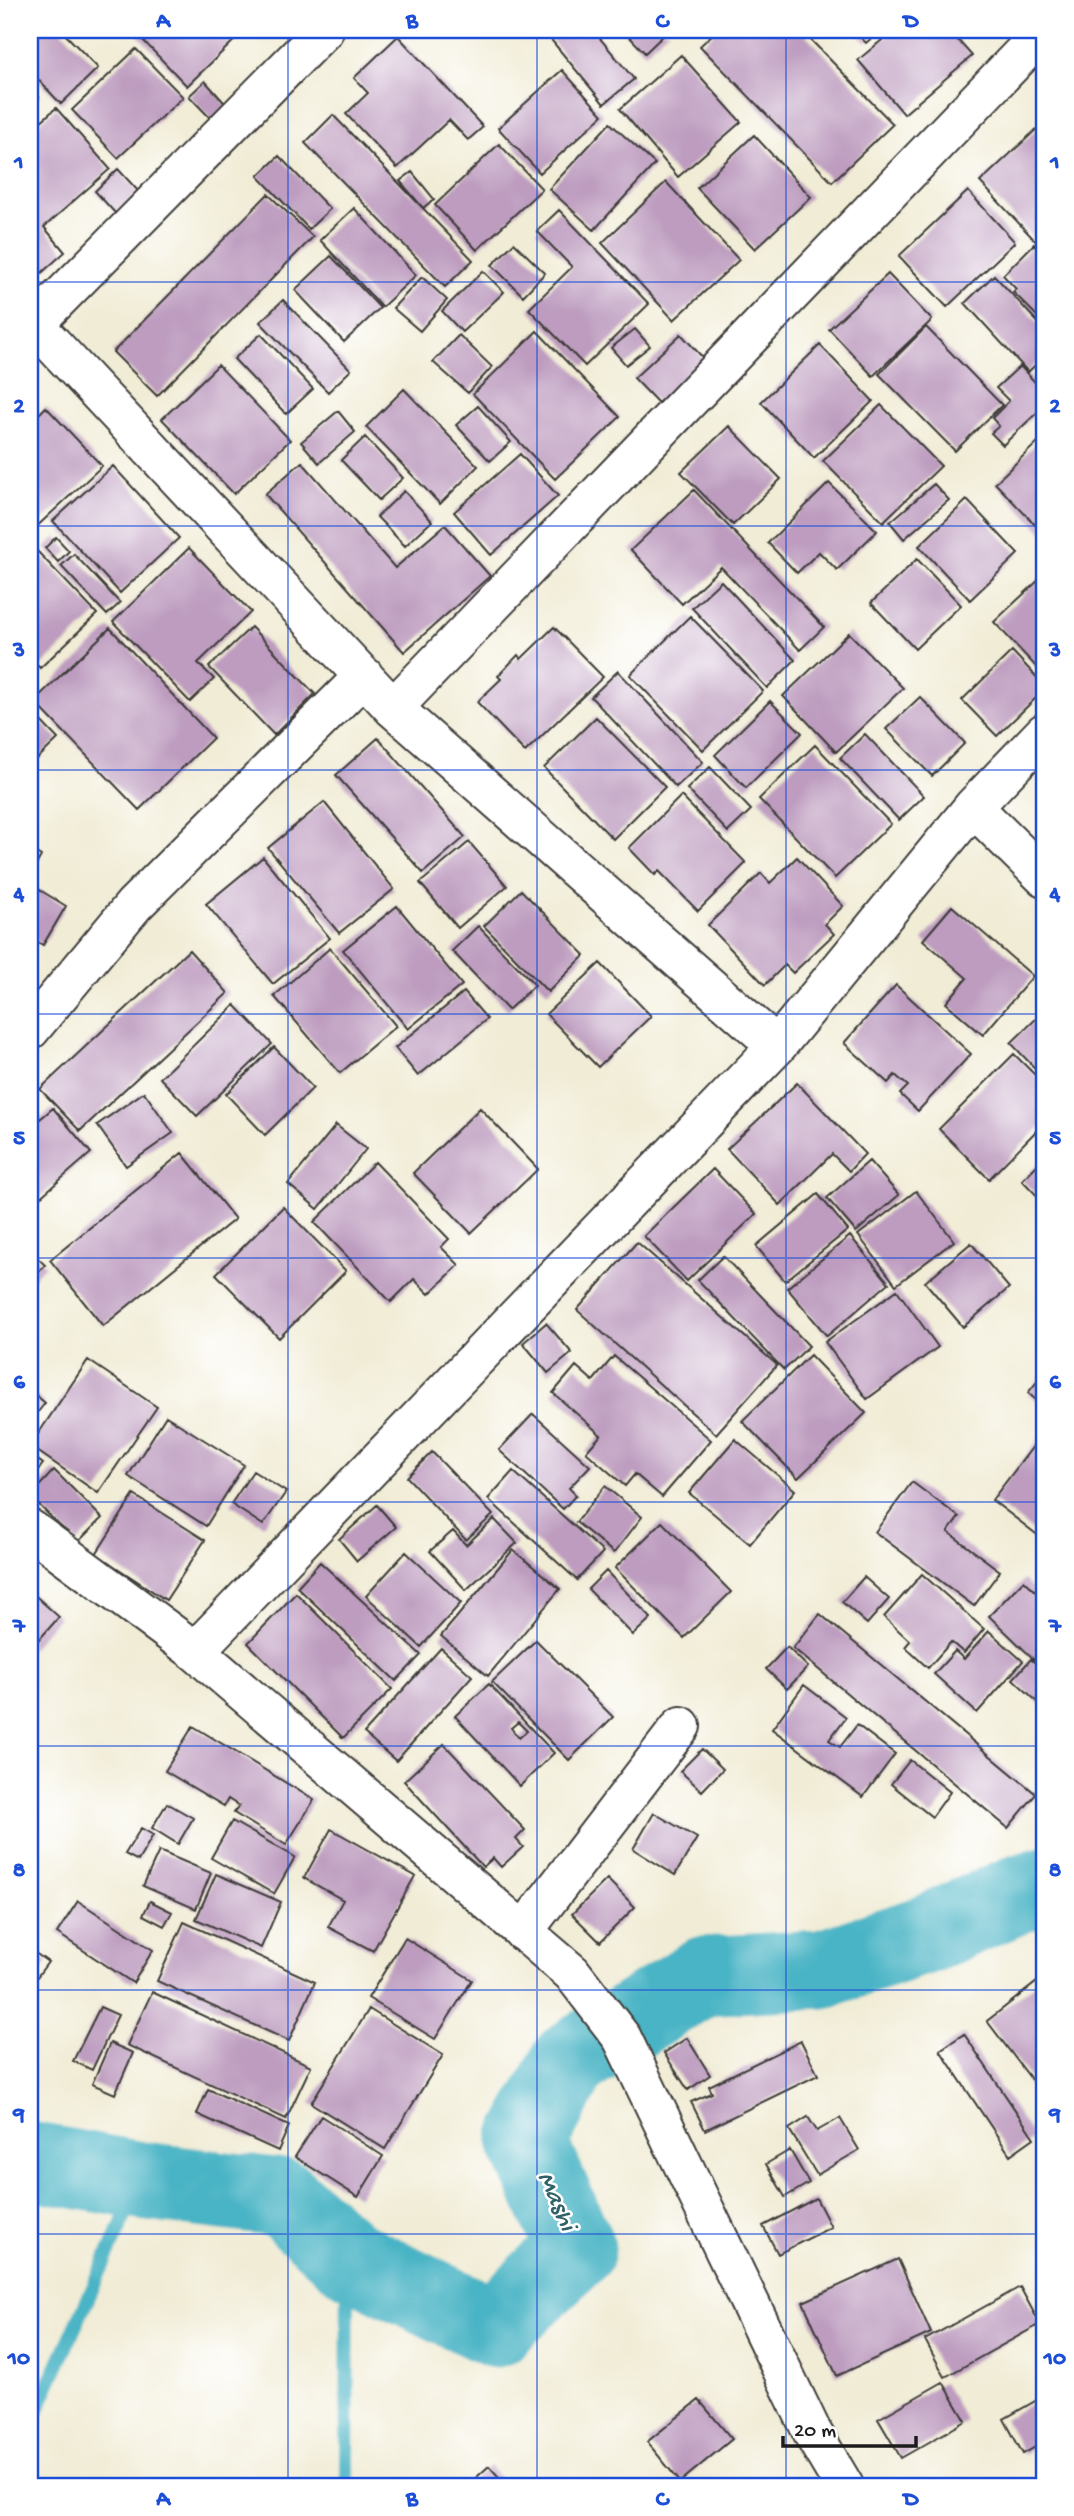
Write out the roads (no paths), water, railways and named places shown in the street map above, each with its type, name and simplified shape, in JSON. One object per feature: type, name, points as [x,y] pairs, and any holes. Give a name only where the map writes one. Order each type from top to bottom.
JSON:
[{"type":"street","points":[[324,30],[31,324],[393,708],[777,1046]]},
{"type":"street","points":[[393,708],[1044,31]]},
{"type":"street","points":[[30,1030],[134,905],[364,676]]},
{"type":"street","points":[[195,1651],[777,1046],[973,807],[1044,733]]},
{"type":"street","points":[[973,807],[1044,877]]},
{"type":"street","points":[[30,1529],[195,1651],[572,1973],[622,2038],[812,2432],[845,2486]]},
{"type":"street","points":[[523,1932],[681,1726]]},
{"type":"waterway","name":"Mashi","points":[[30,2161],[141,2181],[282,2198],[348,2257],[494,2328],[576,2249],[528,2141],[571,2060],[703,1976],[822,1969],[925,1935],[1016,1895],[1044,1886]]},
{"type":"waterway","points":[[30,2427],[141,2181]]},
{"type":"waterway","points":[[347,2486],[348,2257]]}]
